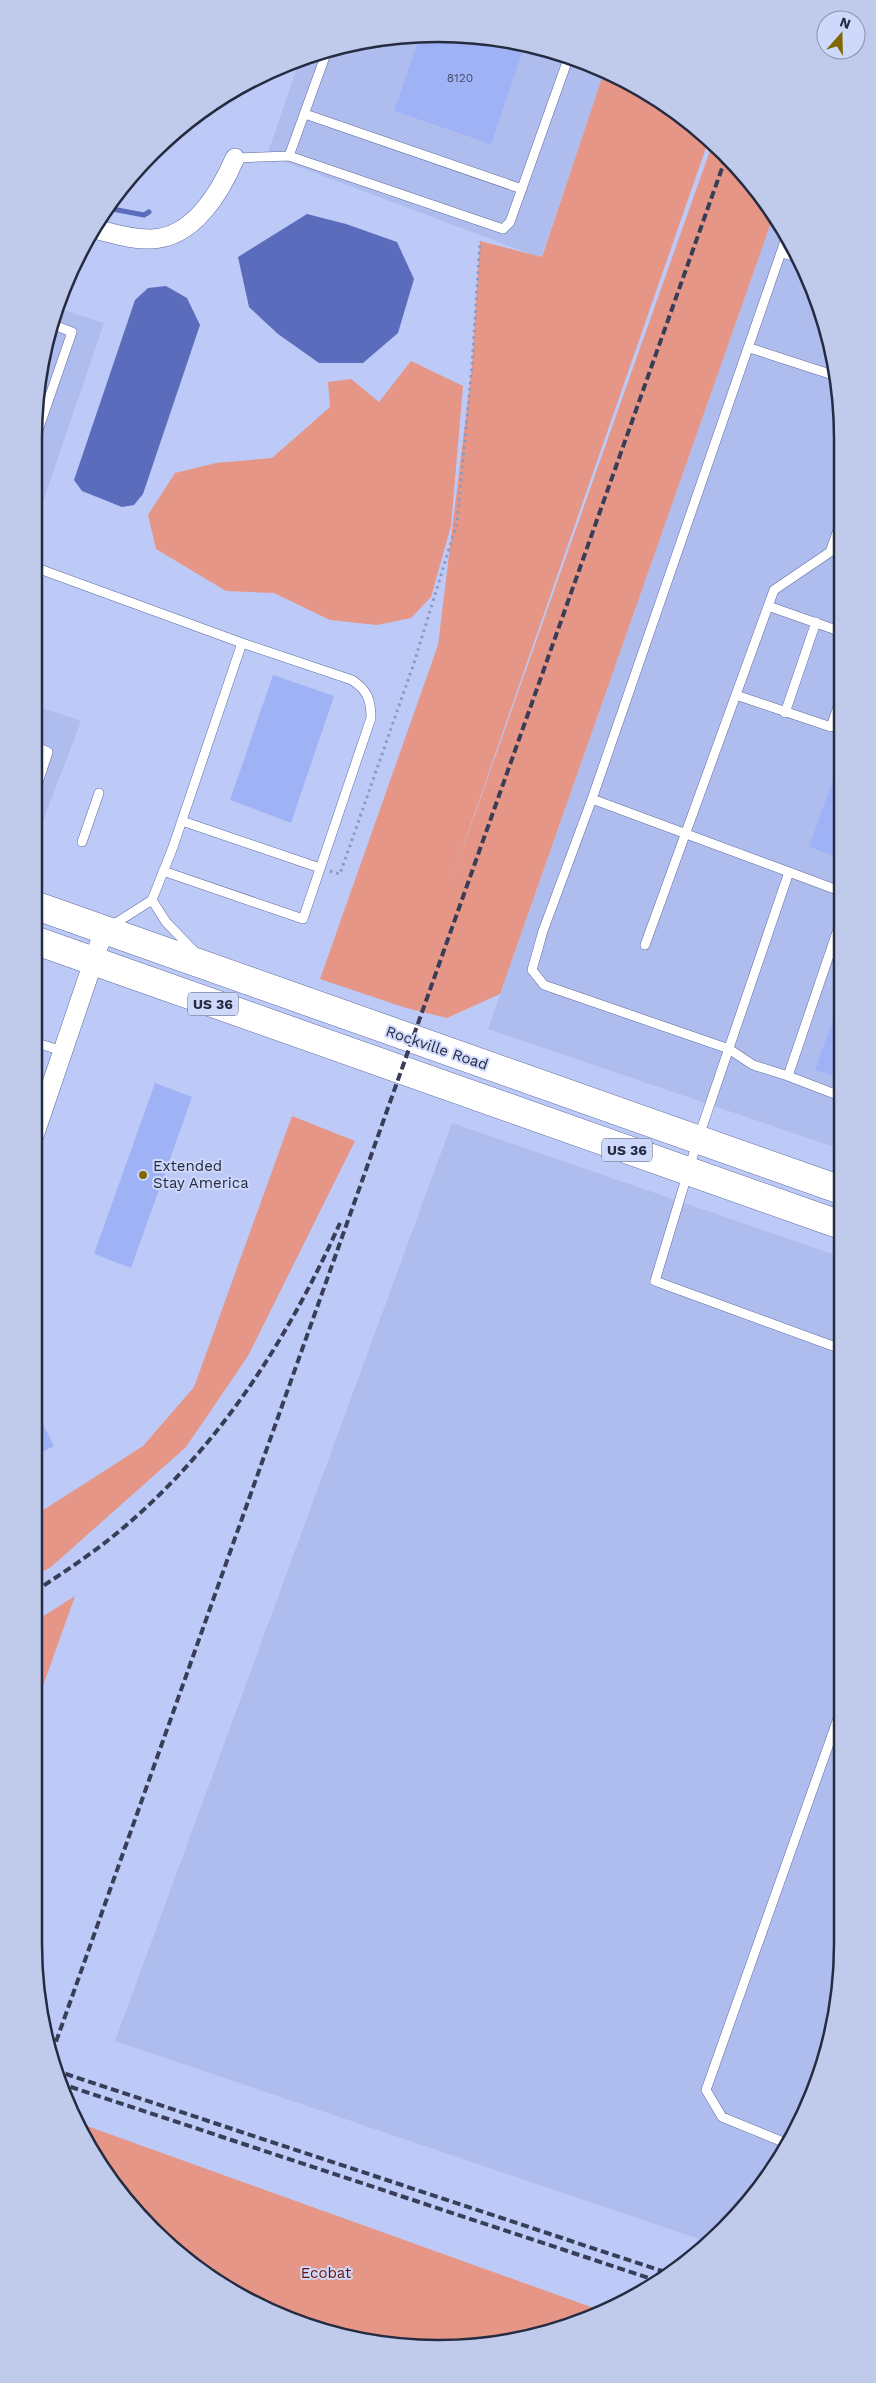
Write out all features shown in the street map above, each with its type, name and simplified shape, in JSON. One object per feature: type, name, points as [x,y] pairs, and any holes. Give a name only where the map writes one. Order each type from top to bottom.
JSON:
[{"type":"main road","name":"Rockville Road","points":[[42,908],[834,1188]]},
{"type":"main road","name":"US 36","points":[[42,943],[834,1222]]},
{"type":"street","points":[[101,230],[148,239],[173,235],[190,224],[210,202],[224,182],[235,158]]},
{"type":"street","points":[[42,1111],[104,930]]},
{"type":"lane","points":[[289,156],[306,114],[324,59]]},
{"type":"lane","points":[[235,158],[289,156],[503,229],[510,222],[566,64]]},
{"type":"lane","points":[[306,114],[522,189]]},
{"type":"lane","points":[[784,245],[750,348],[544,931],[532,970],[544,985],[729,1049],[753,1065],[834,1094]]},
{"type":"lane","points":[[782,252],[788,254]]},
{"type":"lane","points":[[43,416],[72,332],[59,327]]},
{"type":"lane","points":[[750,348],[828,373]]},
{"type":"lane","points":[[645,945],[774,590],[830,552],[834,541]]},
{"type":"lane","points":[[42,570],[242,643],[352,680],[363,687],[369,696],[371,718],[303,919],[163,871]]},
{"type":"lane","points":[[768,606],[834,629]]},
{"type":"lane","points":[[785,713],[816,622]]},
{"type":"lane","points":[[104,930],[152,900],[182,821],[242,643]]},
{"type":"lane","points":[[736,695],[831,727],[834,719]]},
{"type":"lane","points":[[42,749],[48,752],[42,771]]},
{"type":"lane","points":[[82,842],[99,793]]},
{"type":"lane","points":[[592,799],[834,889]]},
{"type":"lane","points":[[182,821],[320,868]]},
{"type":"lane","points":[[789,872],[698,1140],[655,1281],[834,1346]]},
{"type":"lane","points":[[152,900],[166,922],[213,968]]},
{"type":"lane","points":[[788,1076],[834,941]]},
{"type":"lane","points":[[42,1044],[62,1050]]},
{"type":"lane","points":[[782,2141],[722,2117],[706,2090],[834,1730]]},
{"type":"path","points":[[320,868],[340,874],[414,663],[457,522],[472,366],[480,241]]},
{"type":"shaded area","points":[[438,42],[490,46],[515,50],[565,63],[602,78],[541,258],[267,155],[297,69],[311,63],[361,50],[412,43]]},
{"type":"shaded area","points":[[771,224],[793,263],[813,311],[826,361],[833,412],[834,1147],[488,1029]]},
{"type":"shaded area","points":[[63,311],[104,323],[42,505],[43,412],[50,361]]},
{"type":"shaded area","points":[[42,708],[81,721],[42,824]]},
{"type":"shaded area","points":[[452,1123],[834,1255],[834,1945],[830,1997],[826,2022],[813,2072],[793,2120],[781,2143],[752,2186],[718,2225],[701,2240],[115,2041]]},
{"type":"green space","points":[[602,78],[636,95],[658,109],[706,147],[449,887],[710,151],[752,197],[771,224],[500,994],[447,1018],[406,1008],[320,979],[438,645],[472,366],[480,241],[542,257]]},
{"type":"green space","points":[[411,361],[463,386],[451,526],[431,597],[411,618],[377,625],[330,620],[274,593],[226,591],[156,549],[148,515],[175,473],[216,463],[272,458],[330,407],[328,382],[351,379],[379,402]]},
{"type":"green space","points":[[292,1116],[355,1141],[248,1356],[186,1447],[51,1567],[42,1572],[42,1511],[143,1446],[194,1387]]},
{"type":"green space","points":[[75,1596],[42,1689],[42,1617]]},
{"type":"green space","name":"Ecobat","points":[[86,2126],[594,2308],[565,2320],[540,2327],[515,2333],[464,2340],[412,2340],[386,2337],[361,2333],[311,2320],[240,2288],[197,2259],[177,2242],[158,2225],[124,2186],[95,2143]]},
{"type":"water","points":[[307,214],[346,224],[397,242],[414,279],[398,333],[363,363],[319,363],[278,334],[249,307],[238,257]]},
{"type":"water","points":[[166,286],[187,298],[200,325],[143,494],[134,505],[122,507],[82,491],[74,480],[135,300],[148,288]]},
{"type":"building","points":[[418,43],[464,43],[523,52],[491,144],[394,111]]},
{"type":"building","points":[[273,675],[334,696],[291,823],[230,800]]},
{"type":"building","points":[[834,776],[834,856],[809,847]]},
{"type":"building","points":[[834,1016],[834,1076],[815,1070]]},
{"type":"building","name":"Extended Stay America","points":[[155,1083],[192,1097],[131,1268],[94,1254]]},
{"type":"building","points":[[42,1422],[54,1446],[42,1452]]},
{"type":"waterway","points":[[115,210],[144,215],[149,212]]},
{"type":"railway","points":[[55,2044],[723,164]]},
{"type":"railway","points":[[42,1587],[90,1554],[123,1528],[191,1462],[221,1426],[274,1349],[298,1308],[340,1223]]},
{"type":"railway","points":[[63,2073],[662,2271]]},
{"type":"railway","points":[[69,2086],[651,2279]]},
{"type":"place","name":"Extended Stay America","points":[[143,1175]]}]
